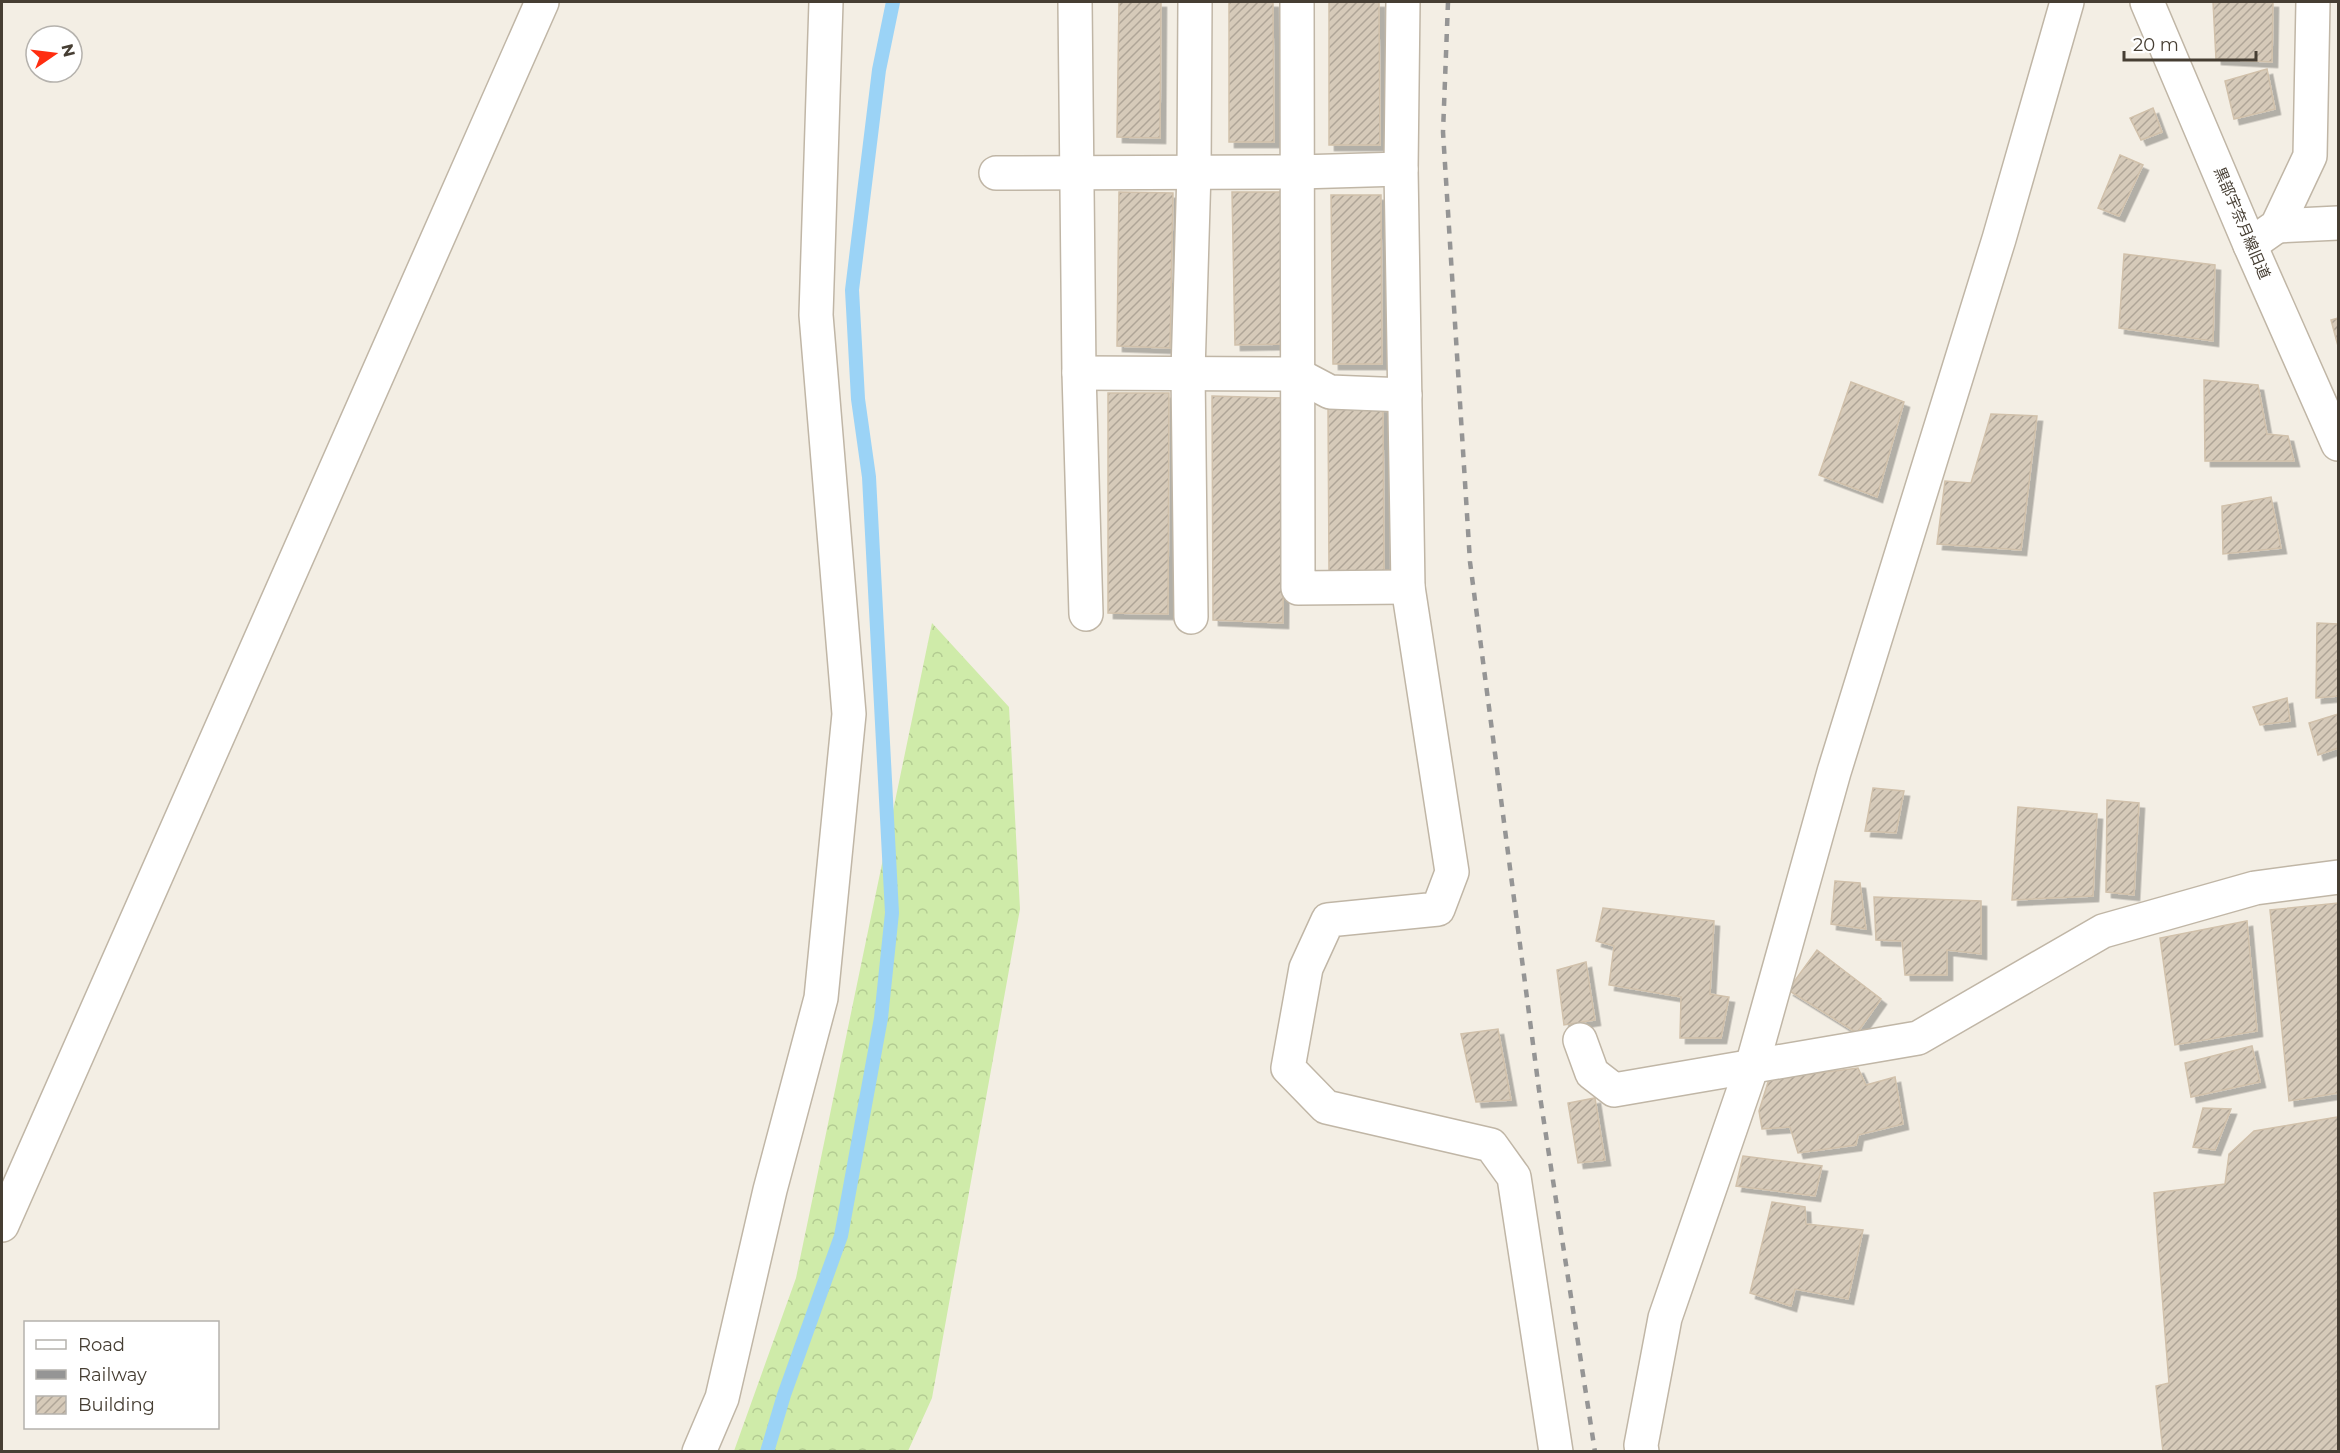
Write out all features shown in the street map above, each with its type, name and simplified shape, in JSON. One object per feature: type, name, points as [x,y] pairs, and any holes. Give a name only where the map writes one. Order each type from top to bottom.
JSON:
[{"type":"street","points":[[2,1225],[542,2]]},
{"type":"street","points":[[699,1452],[722,1398],[770,1190],[821,998],[849,714],[816,315],[826,2]]},
{"type":"street","points":[[1076,2],[1079,373],[1086,614]]},
{"type":"street","points":[[1191,617],[1188,372],[1194,171],[1195,2]]},
{"type":"street","points":[[1297,2],[1298,588],[1408,587]]},
{"type":"street","points":[[1403,2],[1401,169],[1408,587],[1452,872],[1438,909],[1328,920],[1306,968],[1288,1068],[1326,1107],[1491,1145],[1514,1177],[1556,1452]]},
{"type":"street","points":[[1642,1452],[1641,1445],[1665,1318],[1752,1066],[1834,772],[1999,239],[2067,2]]},
{"type":"street","name":"黒部宇奈月線旧道","points":[[2147,2],[2250,245],[2338,444]]},
{"type":"street","points":[[2250,245],[2277,226],[2310,156],[2313,2]]},
{"type":"street","points":[[996,173],[1299,172],[1401,169]]},
{"type":"street","points":[[2277,226],[2338,223]]},
{"type":"street","points":[[1079,373],[1296,374],[1330,392],[1405,395]]},
{"type":"street","points":[[1580,1040],[1592,1073],[1614,1090],[1918,1038],[2103,931],[2255,888],[2338,877]]},
{"type":"green space","points":[[932,623],[1009,707],[1020,909],[932,1398],[908,1451],[734,1451],[796,1278]]},
{"type":"building","points":[[1119,2],[1161,2],[1160,138],[1117,137]]},
{"type":"building","points":[[1229,2],[1273,2],[1274,142],[1229,142]]},
{"type":"building","points":[[1329,2],[1379,2],[1380,145],[1329,145]]},
{"type":"building","points":[[2213,2],[2273,2],[2272,62],[2216,59]]},
{"type":"building","points":[[2267,69],[2275,109],[2234,119],[2225,81]]},
{"type":"building","points":[[2153,108],[2162,132],[2141,140],[2130,118]]},
{"type":"building","points":[[2120,155],[2143,165],[2119,216],[2098,208]]},
{"type":"building","points":[[1119,192],[1173,193],[1170,348],[1117,346]]},
{"type":"building","points":[[1232,192],[1282,192],[1284,344],[1235,345]]},
{"type":"building","points":[[1331,195],[1381,195],[1382,364],[1333,364]]},
{"type":"building","points":[[2124,254],[2215,265],[2213,341],[2119,328]]},
{"type":"building","points":[[2338,318],[2338,346],[2331,320]]},
{"type":"building","points":[[2204,380],[2258,385],[2267,434],[2288,436],[2294,461],[2205,461]]},
{"type":"building","points":[[1851,382],[1904,402],[1877,497],[1819,475]]},
{"type":"building","points":[[1108,393],[1169,393],[1168,614],[1108,613]]},
{"type":"building","points":[[1212,396],[1285,398],[1283,623],[1213,620]]},
{"type":"building","points":[[1328,407],[1383,407],[1384,571],[1329,571]]},
{"type":"building","points":[[1991,414],[2037,416],[2021,550],[1937,544],[1945,481],[1971,483]]},
{"type":"building","points":[[2271,497],[2281,548],[2223,554],[2222,506]]},
{"type":"building","points":[[2317,623],[2338,624],[2338,696],[2316,698]]},
{"type":"building","points":[[2287,698],[2290,721],[2260,725],[2253,707]]},
{"type":"building","points":[[2338,714],[2338,748],[2318,755],[2309,723]]},
{"type":"building","points":[[1873,788],[1904,791],[1896,833],[1865,831]]},
{"type":"building","points":[[2107,800],[2139,803],[2134,895],[2106,892]]},
{"type":"building","points":[[2018,807],[2097,814],[2093,896],[2012,900]]},
{"type":"building","points":[[1835,881],[1860,883],[1866,929],[1831,924]]},
{"type":"building","points":[[1874,897],[1981,901],[1981,954],[1947,950],[1947,975],[1905,975],[1902,941],[1876,940]]},
{"type":"building","points":[[2338,903],[2338,1093],[2289,1101],[2270,910]]},
{"type":"building","points":[[1603,908],[1714,921],[1710,994],[1729,997],[1721,1038],[1680,1038],[1681,997],[1609,985],[1614,946],[1596,941]]},
{"type":"building","points":[[2247,921],[2257,1031],[2175,1045],[2160,938]]},
{"type":"building","points":[[1817,950],[1881,999],[1857,1033],[1788,990]]},
{"type":"building","points":[[1586,962],[1595,1020],[1564,1025],[1557,970]]},
{"type":"building","points":[[1498,1029],[1511,1100],[1476,1102],[1461,1034]]},
{"type":"building","points":[[2252,1046],[2260,1082],[2191,1097],[2185,1063]]},
{"type":"building","points":[[1858,1068],[1866,1085],[1895,1077],[1903,1124],[1858,1135],[1856,1145],[1798,1153],[1790,1127],[1762,1129],[1759,1111],[1769,1079]]},
{"type":"building","points":[[1595,1098],[1605,1160],[1578,1163],[1568,1103]]},
{"type":"building","points":[[2203,1108],[2231,1109],[2215,1150],[2193,1147]]},
{"type":"building","points":[[2338,1117],[2338,1452],[2163,1452],[2156,1386],[2169,1383],[2154,1193],[2225,1184],[2229,1154],[2254,1131]]},
{"type":"building","points":[[1743,1156],[1822,1166],[1815,1196],[1736,1186]]},
{"type":"building","points":[[1772,1202],[1805,1207],[1806,1224],[1863,1230],[1848,1299],[1795,1289],[1791,1306],[1750,1293]]},
{"type":"waterway","points":[[767,1452],[784,1395],[841,1236],[881,1018],[892,913],[869,477],[858,399],[852,290],[879,70],[893,2]]},
{"type":"railway","points":[[1448,2],[1443,132],[1470,562],[1539,1090],[1595,1452]]}]
